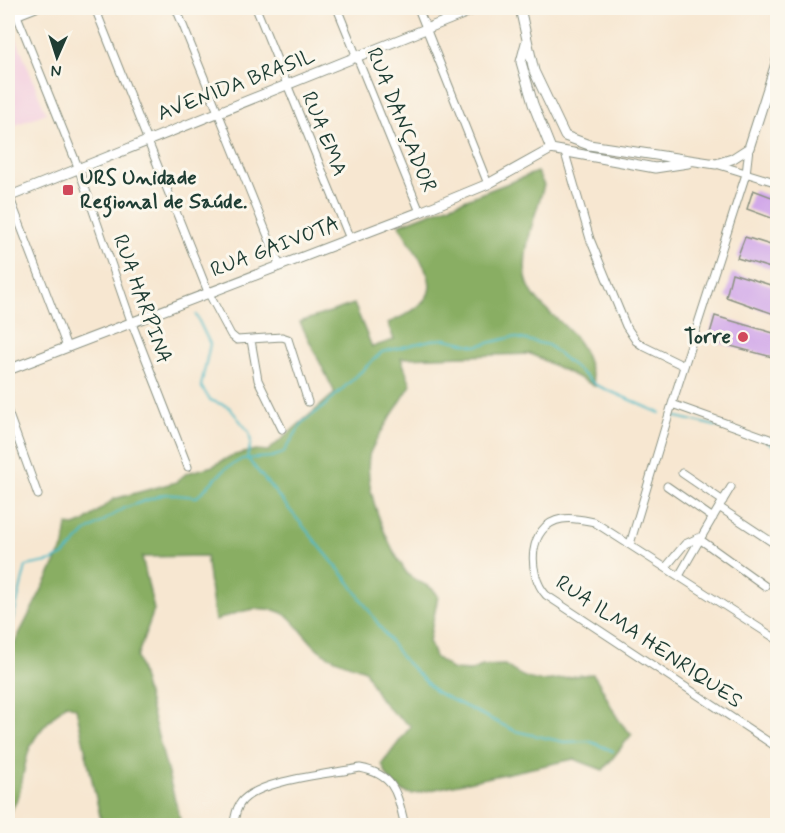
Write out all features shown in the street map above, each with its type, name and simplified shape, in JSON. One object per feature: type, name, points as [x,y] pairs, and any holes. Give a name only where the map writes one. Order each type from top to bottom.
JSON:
[{"type":"street","points":[[8,19],[15,11],[36,8]]},
{"type":"street","points":[[95,8],[208,292],[234,338],[242,341],[282,337],[288,339],[308,402]]},
{"type":"street","points":[[176,8],[280,266]]},
{"type":"street","name":"RUA EMA","points":[[256,8],[350,239]]},
{"type":"street","name":"RUA DANÇADOR","points":[[337,8],[420,212]]},
{"type":"street","points":[[418,8],[488,184]]},
{"type":"street","name":"AVENIDA BRASIL","points":[[8,195],[478,8]]},
{"type":"street","points":[[518,8],[534,71],[565,136],[589,145],[716,164],[777,183]]},
{"type":"street","name":"RUA HARPINA","points":[[15,11],[78,167],[130,321],[188,467]]},
{"type":"street","points":[[526,41],[521,62],[533,104],[551,149],[655,168],[700,162]]},
{"type":"street","points":[[630,544],[671,406],[746,174],[749,148],[777,57]]},
{"type":"street","points":[[716,164],[732,159],[749,148]]},
{"type":"street","name":"RUA GAIVOTA","points":[[8,370],[130,321],[420,212],[488,184],[551,149]]},
{"type":"street","points":[[565,153],[590,238],[626,326],[636,341],[643,346],[684,366]]},
{"type":"street","points":[[8,195],[67,347]]},
{"type":"street","points":[[251,340],[258,380],[282,429]]},
{"type":"street","points":[[671,406],[777,442]]},
{"type":"street","points":[[8,412],[38,495]]},
{"type":"street","points":[[682,473],[777,546]]},
{"type":"street","points":[[667,486],[713,518]]},
{"type":"street","points":[[679,576],[694,552],[698,538],[731,487]]},
{"type":"street","name":"RUA ILMA HENRIQUES","points":[[777,639],[594,522],[561,519],[547,526],[538,539],[532,565],[539,588],[567,610],[777,748]]},
{"type":"street","points":[[666,567],[685,544],[698,538]]},
{"type":"street","points":[[698,538],[765,586]]},
{"type":"street","points":[[234,825],[234,818],[244,799],[260,790],[360,768],[375,771],[391,783],[397,793],[405,825]]},
{"type":"shaded area","points":[[10,22],[46,113],[8,128],[8,23]]},
{"type":"green space","points":[[537,172],[544,185],[527,248],[525,261],[528,284],[543,307],[580,344],[588,361],[595,386],[531,354],[401,358],[411,385],[371,450],[368,470],[378,517],[399,560],[409,576],[432,588],[438,596],[429,641],[435,657],[453,670],[470,671],[482,666],[505,665],[518,674],[538,681],[593,674],[620,721],[632,734],[603,770],[574,759],[412,794],[406,793],[390,780],[382,764],[411,726],[394,714],[383,702],[365,670],[322,652],[286,615],[277,611],[250,610],[215,621],[206,556],[142,557],[154,610],[137,657],[180,819],[174,825],[102,825],[76,708],[66,704],[46,724],[33,742],[27,756],[20,791],[8,814],[8,656],[64,546],[67,525],[74,526],[84,522],[114,499],[176,482],[187,473],[213,466],[231,456],[256,450],[268,451],[335,393],[300,322],[354,304],[372,347],[394,340],[388,323],[409,313],[423,302],[429,292],[430,281],[426,269],[399,225]]},
{"type":"building","points":[[753,190],[777,199],[777,220],[747,209]]},
{"type":"building","points":[[745,237],[777,247],[777,270],[737,258]]},
{"type":"building","name":"Torre","points":[[732,273],[777,287],[777,315],[726,297]]},
{"type":"building","name":"Torre","points":[[715,316],[777,334],[776,358],[708,340]]},
{"type":"waterway","points":[[196,315],[210,344],[201,386],[210,400],[229,407],[249,432],[251,442],[247,458]]},
{"type":"waterway","points":[[8,641],[26,566],[52,561],[64,555],[86,532],[124,508],[165,494],[197,497],[225,469],[242,459],[272,457],[283,453],[303,422],[322,408],[382,352],[431,340],[446,339],[476,346],[513,337],[548,345],[596,385],[660,413]]},
{"type":"waterway","points":[[673,416],[745,433]]},
{"type":"waterway","points":[[764,440],[778,448]]},
{"type":"waterway","points":[[247,458],[350,583],[401,657],[436,692],[515,731],[564,742],[589,741],[613,751]]},
{"type":"place","name":"URS Unidade Regional de Saúde.","points":[[68,190]]},
{"type":"place","name":"Torre","points":[[743,337]]}]
